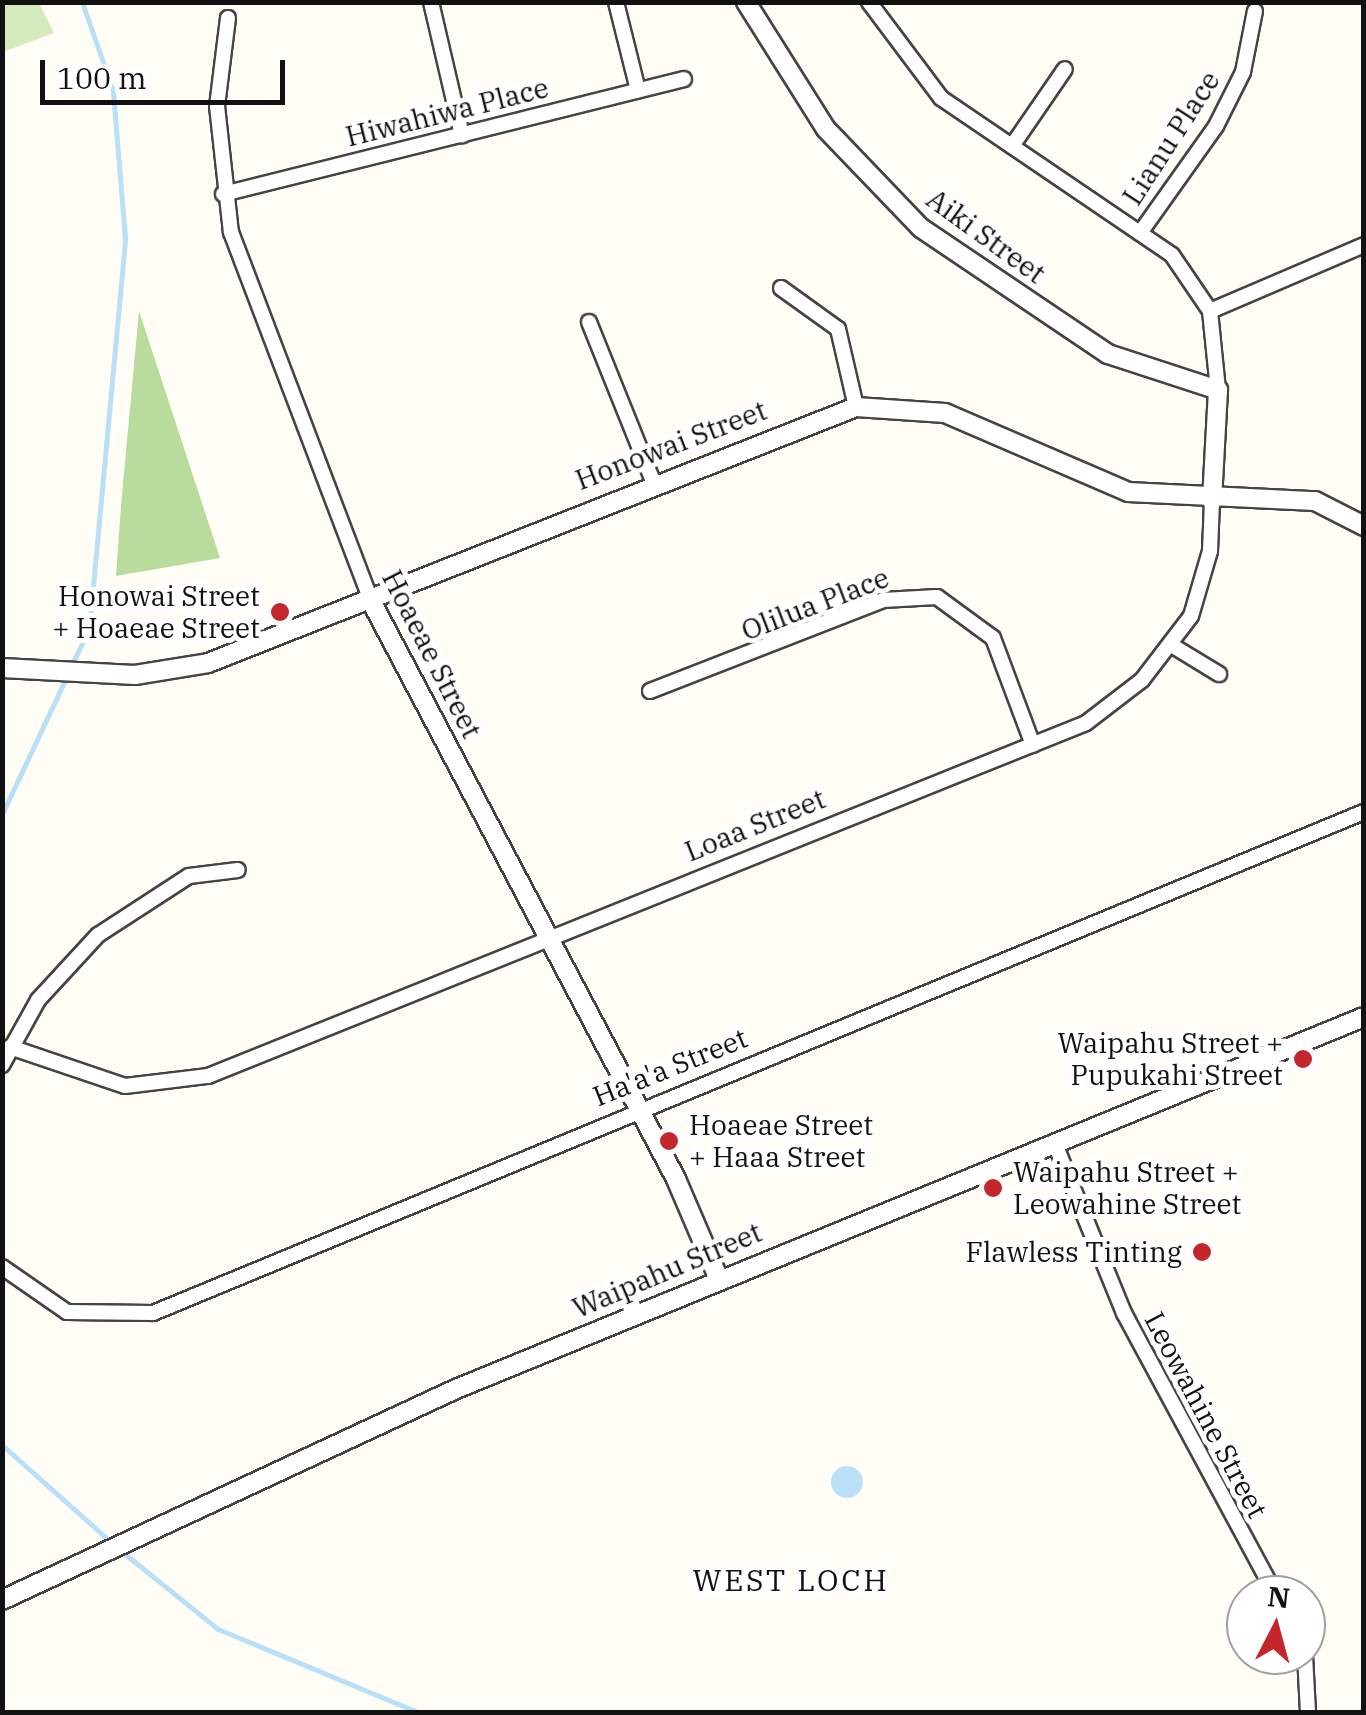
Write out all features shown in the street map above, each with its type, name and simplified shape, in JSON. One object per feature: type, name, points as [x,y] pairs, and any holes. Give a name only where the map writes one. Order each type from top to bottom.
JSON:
[{"type":"street","points":[[431,2],[462,134]]},
{"type":"street","points":[[616,2],[638,90]]},
{"type":"street","name":"Aiki Street","points":[[746,2],[826,129],[922,228],[1108,354],[1218,390]]},
{"type":"street","name":"Loaa Street","points":[[10,1047],[91,1081],[183,1082],[550,941],[1033,745],[1100,714],[1173,646],[1202,592],[1218,390],[1210,311],[1172,255],[940,98],[870,2]]},
{"type":"street","name":"Lianu Place","points":[[1140,233],[1216,126],[1243,72],[1255,12]]},
{"type":"street","name":"Hoaeae Street","points":[[228,18],[216,106],[223,194],[242,269],[371,601],[638,1108],[718,1278]]},
{"type":"street","points":[[1012,146],[1065,69]]},
{"type":"street","name":"Hiwahiwa Place","points":[[223,194],[684,79]]},
{"type":"street","points":[[1210,311],[1364,244]]},
{"type":"street","points":[[781,288],[838,330],[856,408]]},
{"type":"street","points":[[589,322],[653,481]]},
{"type":"street","name":"Honowai Street","points":[[2,668],[101,674],[208,663],[371,601],[653,481],[856,408],[945,413],[1091,481],[1212,501],[1316,502],[1364,526]]},
{"type":"street","name":"Olilua Place","points":[[650,691],[884,600],[937,596],[993,638],[1033,745]]},
{"type":"street","points":[[1173,646],[1219,674]]},
{"type":"street","name":"Ha'a'a Street","points":[[2,1267],[66,1312],[153,1313],[638,1108],[1364,812]]},
{"type":"street","points":[[2,1065],[38,1000],[98,935],[190,876],[238,870]]},
{"type":"street","name":"Waipahu Street","points":[[2,1600],[718,1278],[1364,1017]]},
{"type":"street","name":"Leowahine Street","points":[[1054,1144],[1124,1313],[1265,1575]]},
{"type":"street","points":[[1305,1675],[1308,1712]]},
{"type":"green space","points":[[3,2],[39,3],[54,33],[3,52]]},
{"type":"green space","points":[[139,311],[220,558],[116,576],[121,506]]},
{"type":"water","points":[[847,1466],[858,1471],[863,1482],[858,1493],[847,1498],[836,1493],[831,1482],[836,1471]]},
{"type":"waterway","points":[[70,668],[89,629],[125,238],[113,91],[82,2]]},
{"type":"waterway","points":[[2,814],[66,678]]},
{"type":"waterway","points":[[2,1445],[112,1543]]},
{"type":"waterway","points":[[120,1550],[218,1629],[417,1712]]},
{"type":"place","name":"Honowai Street + Hoaeae Street","points":[[280,612]]},
{"type":"place","name":"Waipahu Street + Pupukahi Street","points":[[1303,1059]]},
{"type":"place","name":"Hoaeae Street + Haaa Street","points":[[669,1141]]},
{"type":"place","name":"Waipahu Street + Leowahine Street","points":[[993,1188]]},
{"type":"place","name":"Flawless Tinting","points":[[1202,1252]]},
{"type":"district","name":"WEST LOCH","points":[[791,1580]]}]
